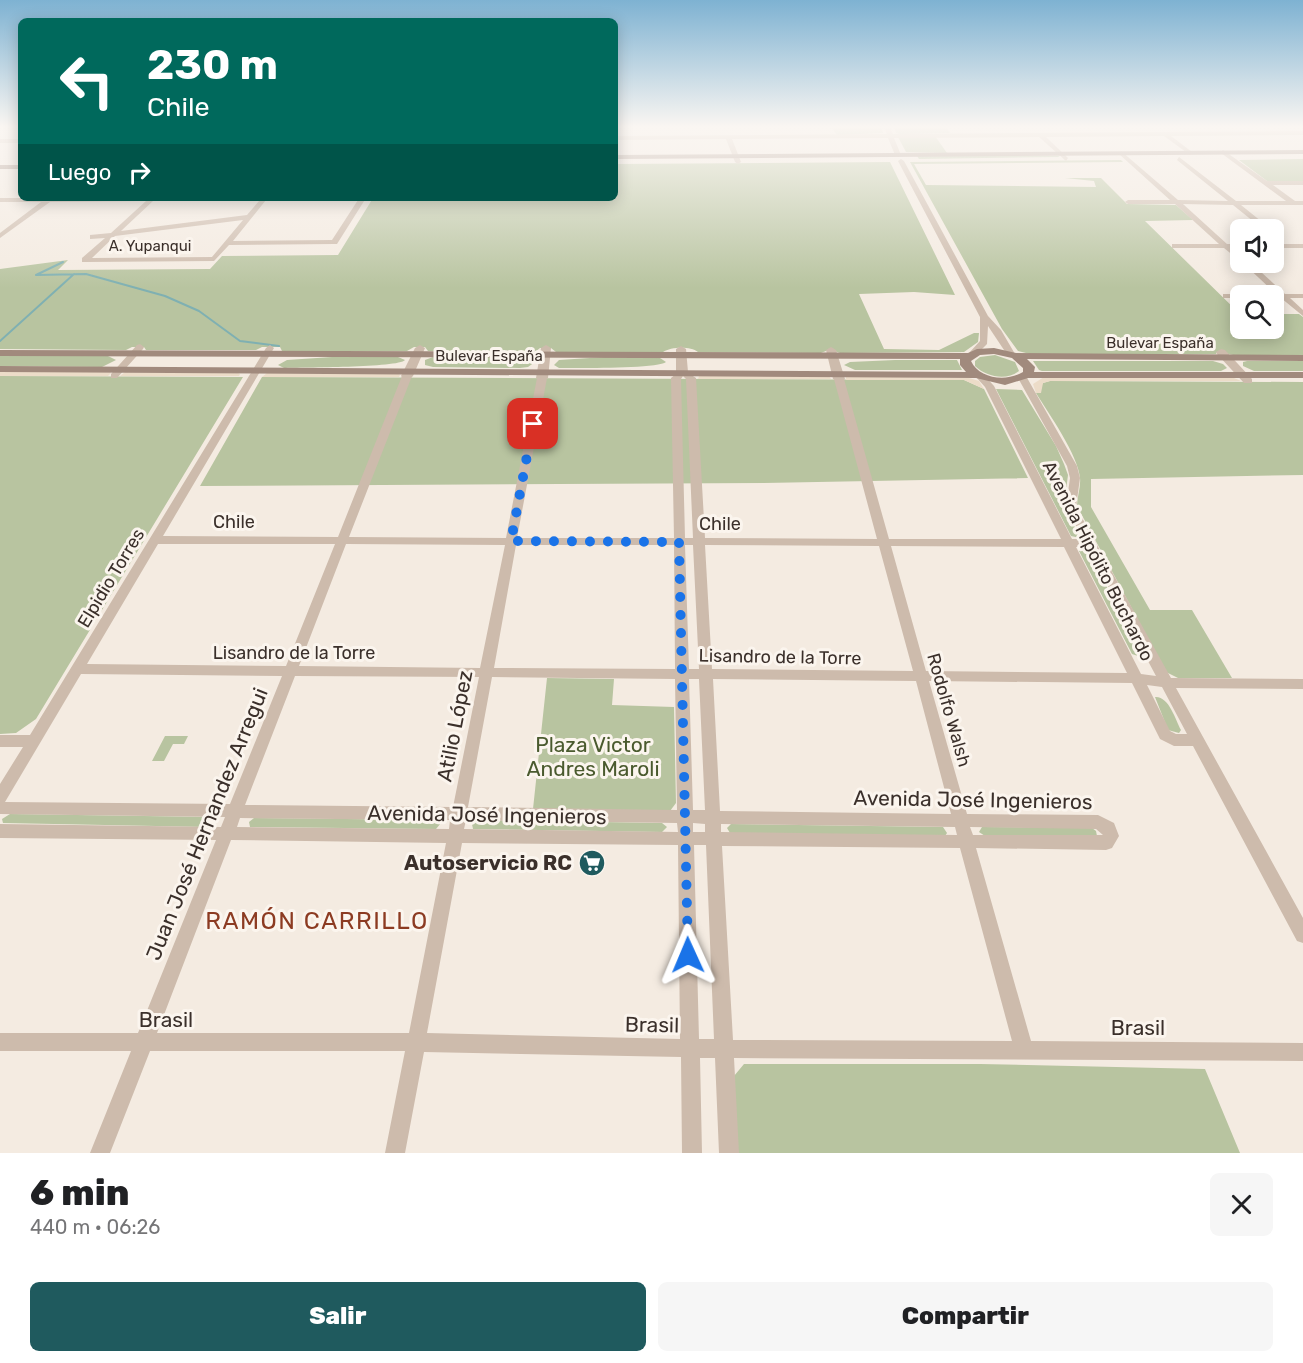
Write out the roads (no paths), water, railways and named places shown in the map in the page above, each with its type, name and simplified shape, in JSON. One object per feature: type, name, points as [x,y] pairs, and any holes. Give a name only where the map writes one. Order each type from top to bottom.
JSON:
[{"type":"main road","name":"Bulevar España","points":[[0,353],[137,350],[971,355],[994,351],[1014,356],[1224,355],[1303,358]]},
{"type":"main road","points":[[971,355],[966,365],[979,376]]},
{"type":"main road","points":[[1014,356],[1029,367],[1025,376]]},
{"type":"main road","name":"Bulevar España","points":[[0,369],[253,374],[542,375],[682,372],[838,376],[979,376],[1004,381],[1025,376],[1245,378],[1303,375]]},
{"type":"street","points":[[909,181],[984,318],[998,332],[1014,356]]},
{"type":"street","points":[[1153,181],[1230,250]]},
{"type":"street","points":[[1207,181],[1255,219]]},
{"type":"street","points":[[1263,181],[1303,210]]},
{"type":"street","points":[[1266,183],[1303,183]]},
{"type":"street","points":[[0,200],[18,200]]},
{"type":"street","points":[[0,236],[46,201]]},
{"type":"street","points":[[113,235],[150,201]]},
{"type":"street","points":[[227,243],[262,201]]},
{"type":"street","points":[[227,243],[331,242],[336,240],[361,201]]},
{"type":"street","points":[[1128,202],[1303,203]]},
{"type":"street","points":[[93,237],[249,217]]},
{"type":"street","name":"A. Yupanqui","points":[[113,235],[85,260],[214,259],[227,243]]},
{"type":"street","points":[[1284,242],[1289,246]]},
{"type":"street","points":[[1174,246],[1230,246]]},
{"type":"street","points":[[1284,246],[1303,246]]},
{"type":"street","points":[[1257,273],[1271,285]]},
{"type":"street","points":[[1284,296],[1303,296]]},
{"type":"street","points":[[1284,297],[1303,314]]},
{"type":"street","points":[[971,355],[984,342],[984,318]]},
{"type":"street","points":[[117,373],[137,350]]},
{"type":"street","name":"Elpidio Torres","points":[[0,797],[268,351]]},
{"type":"street","points":[[408,374],[418,351]]},
{"type":"street","points":[[542,375],[546,352]]},
{"type":"street","points":[[681,353],[682,372],[676,378],[692,1153]]},
{"type":"street","points":[[832,353],[838,376]]},
{"type":"street","points":[[1224,355],[1245,378]]},
{"type":"street","points":[[682,372],[691,378],[729,1153]]},
{"type":"street","name":"Juan José Hernandez Arregui","points":[[100,1153],[408,374]]},
{"type":"street","name":"Atilio López","points":[[395,1153],[542,375]]},
{"type":"street","name":"Rodolfo Walsh","points":[[838,376],[1024,1050]]},
{"type":"street","name":"Avenida Hipólito Buchardo","points":[[979,376],[989,386],[1165,735],[1174,740],[1196,740]]},
{"type":"street","name":"Avenida Hipólito Buchardo","points":[[1025,376],[1071,466],[1075,478],[1071,507],[1303,935]]},
{"type":"street","name":"Chile","points":[[156,540],[1091,543]]},
{"type":"street","name":"Lisandro de la Torre","points":[[77,669],[1136,678],[1165,683],[1303,684]]},
{"type":"street","points":[[0,741],[34,741]]},
{"type":"street","name":"Avenida José Ingenieros","points":[[0,808],[1098,822],[1106,826],[1111,836],[1106,843],[0,831]]},
{"type":"street","name":"Brasil","points":[[0,1042],[416,1042],[724,1049],[1303,1052]]},
{"type":"waterway","points":[[63,262],[36,275],[74,274]]},
{"type":"waterway","points":[[0,341],[74,274]]},
{"type":"waterway","points":[[74,274],[86,274],[165,296],[199,311],[240,341],[279,346]]},
{"type":"place","name":"Autoservicio RC","points":[[592,863]]},
{"type":"district","name":"RAMÓN CARRILLO","points":[[317,921]]},
{"type":"park label","name":"Plaza Victor Andres Maroli","points":[[593,757]]}]
